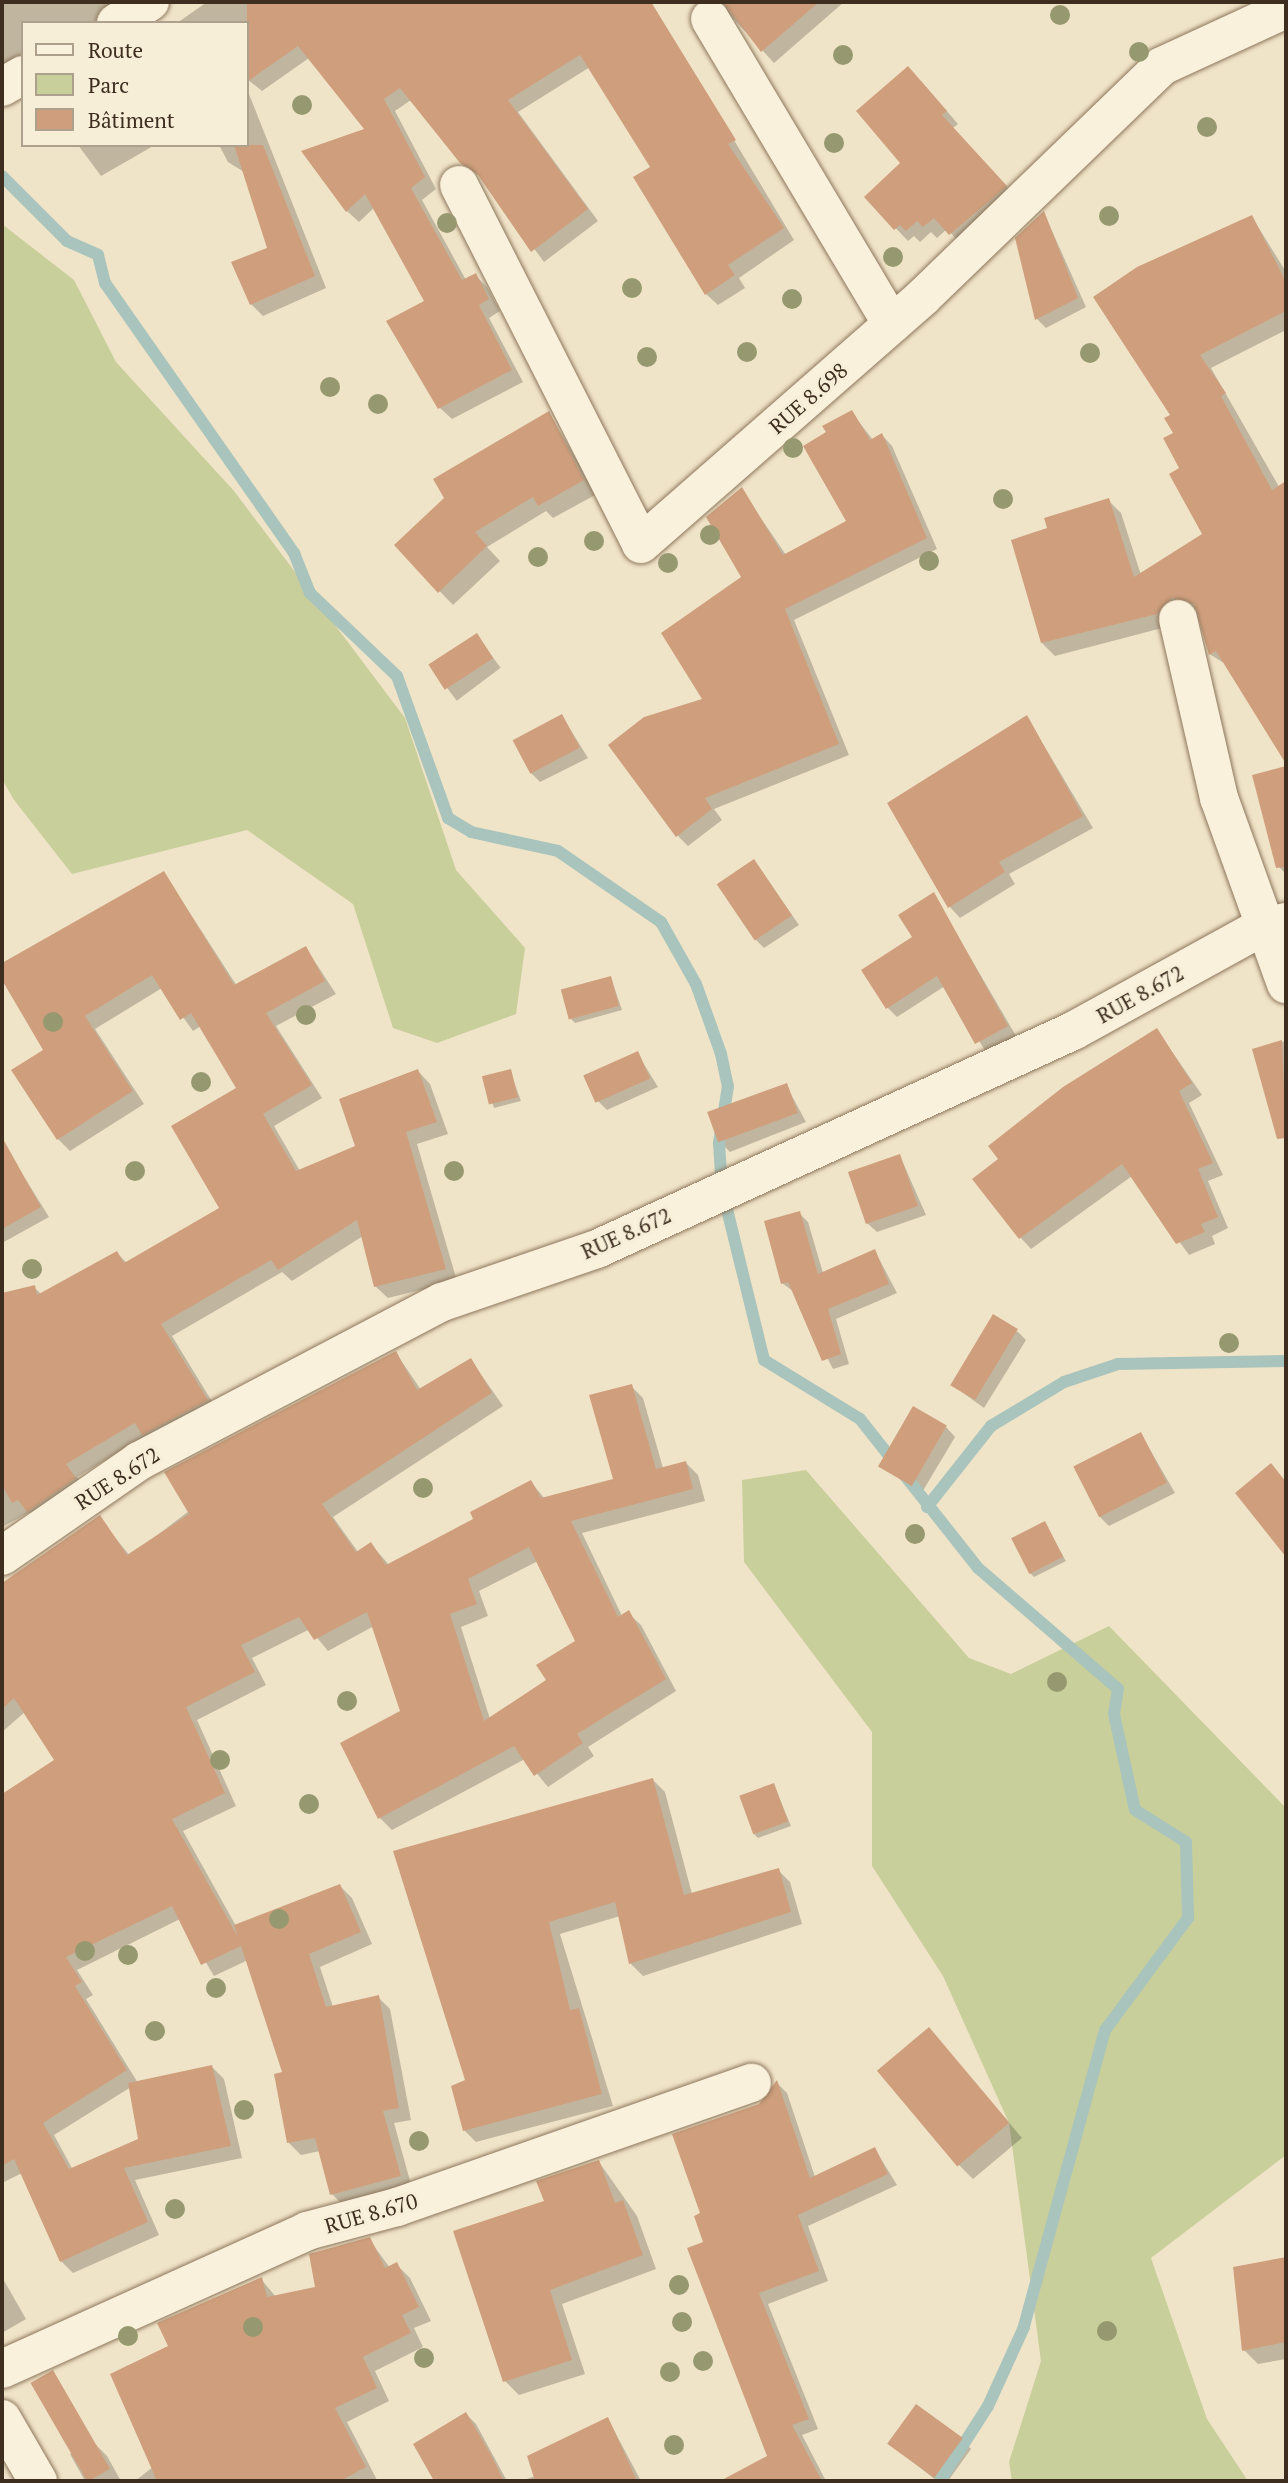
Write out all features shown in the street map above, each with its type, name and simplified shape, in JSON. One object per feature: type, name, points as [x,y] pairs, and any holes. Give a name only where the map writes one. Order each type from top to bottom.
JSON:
[{"type":"street","points":[[119,21],[150,2]]},
{"type":"street","name":"RUE 8.698","points":[[459,186],[641,544],[892,324],[1162,66],[1286,9]]},
{"type":"street","points":[[710,19],[892,324]]},
{"type":"street","points":[[2,87],[21,76]]},
{"type":"street","points":[[1178,619],[1219,798],[1274,925],[1286,984]]},
{"type":"street","name":"RUE 8.672","points":[[2,1556],[139,1461],[442,1302],[597,1249],[1073,1031],[1274,925]]},
{"type":"street","name":"RUE 8.670","points":[[2,2369],[307,2231],[397,2207],[752,2083]]},
{"type":"street","points":[[2,2419],[38,2481]]},
{"type":"green space","points":[[2,224],[74,280],[116,362],[234,491],[405,718],[456,870],[525,948],[516,1014],[437,1043],[393,1028],[353,904],[247,830],[72,874],[14,800],[2,779]]},
{"type":"green space","points":[[806,1470],[969,1658],[1011,1674],[1109,1626],[1286,1808],[1286,2155],[1151,2258],[1207,2419],[1248,2481],[1012,2481],[1009,2462],[1041,2361],[1009,2123],[943,1976],[872,1866],[872,1732],[744,1562],[742,1480]]},
{"type":"building","points":[[247,2],[651,2],[736,140],[728,144],[784,228],[728,265],[735,275],[705,295],[633,177],[650,167],[580,55],[508,100],[588,209],[531,252],[478,175],[460,163],[400,88],[384,99],[425,177],[411,188],[462,280],[476,273],[489,299],[479,305],[512,370],[438,409],[386,321],[424,301],[365,194],[346,212],[301,151],[364,129],[298,46],[248,81]]},
{"type":"building","points":[[723,2],[819,2],[761,52]]},
{"type":"building","points":[[908,66],[947,111],[942,115],[1007,186],[949,235],[934,218],[923,227],[917,221],[906,231],[900,225],[894,230],[864,197],[900,163],[856,111]]},
{"type":"building","points":[[263,145],[315,276],[250,305],[231,262],[267,248],[235,147]]},
{"type":"building","points":[[1044,211],[1078,298],[1035,320],[1015,238]]},
{"type":"building","points":[[1252,215],[1286,282],[1286,311],[1200,355],[1226,393],[1221,396],[1272,490],[1286,481],[1286,764],[1216,651],[1209,655],[1194,604],[1172,598],[1157,614],[1041,643],[1011,540],[1047,528],[1044,518],[1109,498],[1134,577],[1202,534],[1169,474],[1179,468],[1163,438],[1173,433],[1164,418],[1170,415],[1093,297],[1137,267]]},
{"type":"building","points":[[852,410],[870,440],[882,433],[927,538],[785,609],[839,744],[705,798],[712,809],[676,837],[608,745],[644,717],[702,699],[661,633],[741,577],[706,517],[742,487],[783,555],[846,521],[803,446],[826,432],[822,426]]},
{"type":"building","points":[[549,411],[584,480],[538,506],[533,497],[475,532],[487,546],[438,593],[394,545],[444,498],[433,479]]},
{"type":"building","points":[[477,633],[493,658],[445,690],[428,665]]},
{"type":"building","points":[[562,714],[580,748],[530,774],[513,740]]},
{"type":"building","points":[[1027,715],[1083,816],[999,862],[1005,872],[948,908],[887,803]]},
{"type":"building","points":[[1286,766],[1286,867],[1276,868],[1252,775]]},
{"type":"building","points":[[754,859],[792,915],[755,941],[717,884]]},
{"type":"building","points":[[164,871],[234,985],[306,946],[325,981],[266,1013],[312,1085],[263,1114],[296,1171],[355,1146],[339,1099],[418,1069],[437,1122],[406,1132],[446,1269],[374,1287],[357,1220],[278,1270],[271,1260],[161,1324],[208,1400],[142,1435],[135,1423],[66,1464],[76,1478],[27,1512],[18,1500],[12,1503],[2,1485],[2,1293],[35,1285],[37,1295],[117,1251],[124,1263],[219,1208],[171,1126],[236,1088],[191,1013],[180,1020],[152,975],[85,1016],[133,1091],[57,1140],[11,1070],[43,1050],[2,980],[2,963]]},
{"type":"building","points":[[934,892],[1008,1026],[975,1044],[937,976],[886,1009],[861,970],[912,937],[898,915]]},
{"type":"building","points":[[611,976],[619,1006],[569,1019],[561,989]]},
{"type":"building","points":[[1157,1028],[1192,1083],[1179,1091],[1213,1163],[1198,1169],[1218,1217],[1201,1224],[1205,1232],[1176,1244],[1122,1164],[1019,1239],[972,1179],[998,1159],[988,1146],[1063,1087]]},
{"type":"building","points":[[1282,1040],[1286,1138],[1277,1139],[1252,1049]]},
{"type":"building","points":[[638,1051],[650,1078],[595,1103],[583,1075]]},
{"type":"building","points":[[511,1069],[518,1097],[489,1104],[482,1076]]},
{"type":"building","points":[[787,1083],[798,1113],[718,1142],[707,1112]]},
{"type":"building","points":[[2,1137],[41,1207],[2,1229]]},
{"type":"building","points":[[900,1154],[918,1206],[866,1224],[848,1172]]},
{"type":"building","points":[[800,1211],[818,1274],[875,1249],[889,1284],[828,1309],[841,1354],[822,1361],[788,1282],[781,1284],[764,1221]]},
{"type":"building","points":[[993,1314],[1018,1329],[975,1400],[950,1385]]},
{"type":"building","points":[[396,1351],[417,1390],[471,1358],[492,1393],[322,1504],[356,1552],[371,1542],[386,1565],[473,1519],[470,1512],[531,1480],[541,1498],[613,1479],[589,1395],[632,1384],[656,1469],[686,1461],[693,1489],[571,1521],[618,1617],[629,1610],[666,1679],[577,1734],[583,1743],[534,1776],[514,1746],[378,1819],[340,1743],[400,1711],[367,1612],[314,1640],[299,1617],[241,1645],[255,1672],[186,1707],[225,1793],[172,1819],[238,1937],[234,1925],[340,1884],[361,1932],[309,1954],[326,2007],[379,1995],[399,2108],[383,2111],[401,2176],[330,2195],[315,2138],[287,2143],[274,2074],[282,2072],[241,1946],[201,1965],[172,1906],[66,1957],[82,1982],[75,1986],[127,2070],[43,2123],[69,2169],[138,2139],[128,2083],[212,2065],[231,2146],[124,2168],[148,2222],[60,2262],[14,2159],[2,2166],[2,1794],[54,1760],[14,1698],[2,1709],[2,1583],[100,1515],[127,1555],[189,1514],[164,1472]],"holes":[[[529,1547],[575,1641],[536,1665],[546,1680],[484,1721],[450,1614],[477,1604],[468,1579]]]},
{"type":"building","points":[[913,1406],[947,1426],[912,1486],[878,1467]]},
{"type":"building","points":[[1141,1432],[1167,1483],[1099,1517],[1073,1467]]},
{"type":"building","points":[[1271,1463],[1286,1482],[1286,1557],[1235,1493]]},
{"type":"building","points":[[1045,1521],[1063,1557],[1029,1574],[1011,1538]]},
{"type":"building","points":[[653,1778],[684,1895],[779,1868],[791,1912],[629,1964],[615,1902],[549,1922],[570,2010],[579,2008],[602,2094],[463,2131],[451,2086],[465,2080],[393,1851]]},
{"type":"building","points":[[774,1783],[788,1822],[753,1834],[739,1796]]},
{"type":"building","points":[[929,2027],[1009,2123],[957,2166],[877,2071]]},
{"type":"building","points":[[777,2080],[810,2178],[875,2147],[888,2174],[798,2215],[819,2271],[759,2293],[809,2419],[792,2425],[822,2481],[720,2481],[767,2456],[687,2248],[703,2242],[694,2216],[700,2213],[672,2134],[759,2104]]},
{"type":"building","points":[[599,2160],[615,2203],[623,2200],[643,2255],[550,2290],[572,2360],[503,2382],[453,2231],[544,2201],[536,2181]]},
{"type":"building","points":[[370,2237],[385,2268],[397,2262],[419,2307],[402,2315],[411,2333],[363,2357],[377,2388],[335,2408],[366,2467],[340,2481],[157,2481],[110,2374],[168,2346],[157,2323],[262,2277],[267,2297],[315,2287],[309,2254]]},
{"type":"building","points":[[1286,2257],[1286,2342],[1242,2351],[1233,2267]]},
{"type":"building","points":[[53,2370],[110,2469],[87,2481],[30,2383]]},
{"type":"building","points":[[916,2404],[963,2438],[934,2478],[887,2444]]},
{"type":"building","points":[[466,2412],[504,2481],[434,2481],[413,2444]]},
{"type":"building","points":[[608,2417],[637,2481],[535,2481],[527,2456]]},
{"type":"waterway","points":[[2,176],[67,241],[98,255],[105,283],[294,553],[310,593],[397,676],[448,818],[471,832],[558,851],[661,922],[696,984],[721,1054],[728,1086],[719,1143],[722,1189],[764,1360],[860,1419],[978,1568],[1118,1689],[1114,1714],[1135,1810],[1186,1842],[1188,1918],[1105,2030],[1024,2327],[988,2406],[940,2481]]},
{"type":"waterway","points":[[927,1507],[991,1426],[1064,1382],[1118,1364],[1286,1361]]}]
